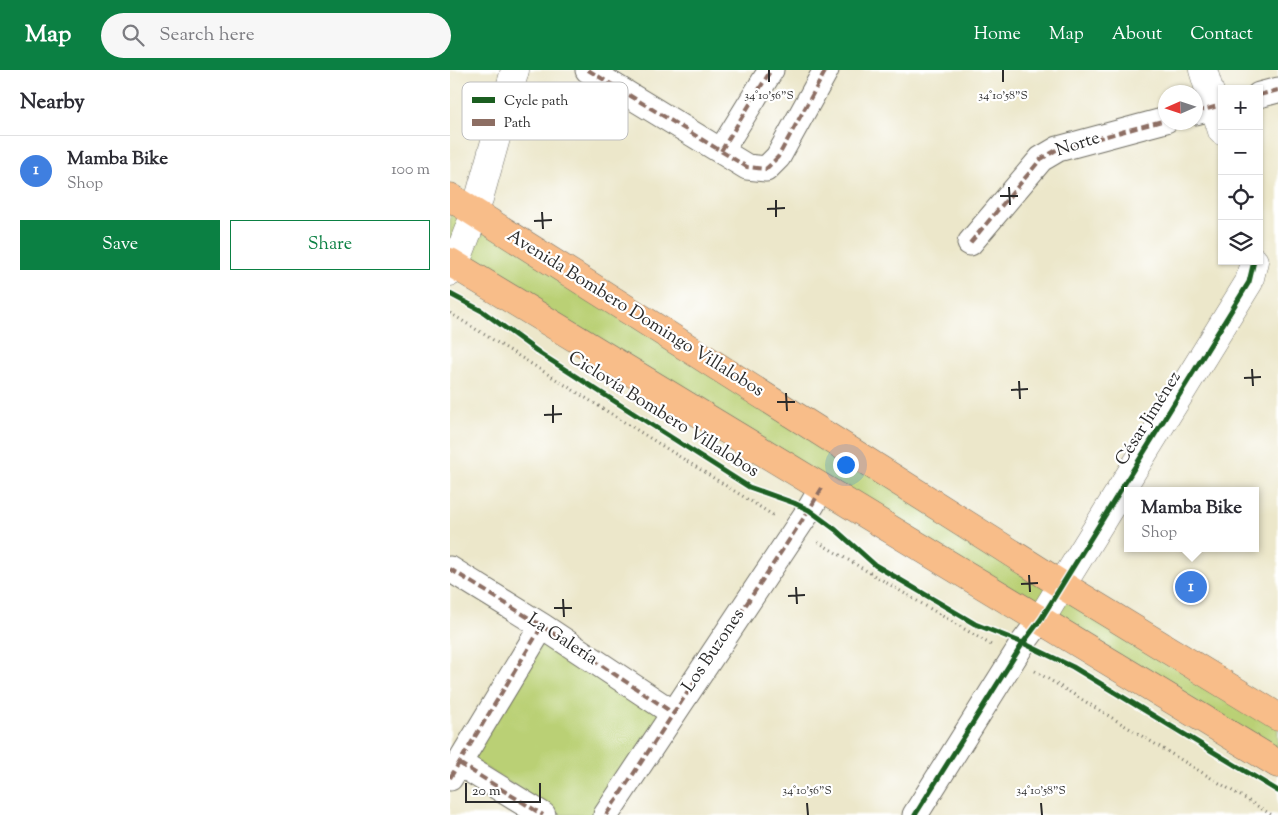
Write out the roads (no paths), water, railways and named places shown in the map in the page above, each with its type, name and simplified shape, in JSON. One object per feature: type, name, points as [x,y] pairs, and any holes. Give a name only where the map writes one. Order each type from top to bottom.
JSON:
[{"type":"main road","name":"Avenida Bombero Domingo Villalobos","points":[[450,197],[1062,585],[1278,717]]},
{"type":"main road","points":[[452,266],[1041,619],[1278,764]]},
{"type":"street","points":[[588,70],[608,82]]},
{"type":"street","points":[[721,151],[771,70]]},
{"type":"street","points":[[628,94],[747,167],[766,169],[778,157],[826,70]]},
{"type":"street","points":[[1203,70],[1213,114]]},
{"type":"street","points":[[1263,94],[1278,90]]},
{"type":"street","name":"Norte","points":[[970,243],[1041,159],[1058,149],[1158,122]]},
{"type":"street","points":[[452,266],[475,213],[496,140]]},
{"type":"street","name":"César Jiménez","points":[[915,815],[1013,658],[1041,619],[1249,282],[1253,265]]},
{"type":"street","name":"Los Buzones","points":[[606,815],[822,488]]},
{"type":"street","name":"La Galería","points":[[450,569],[542,626],[673,713]]},
{"type":"street","points":[[542,626],[455,770],[544,815]]},
{"type":"place","name":"Mamba Bike","points":[[1191,587]]}]
